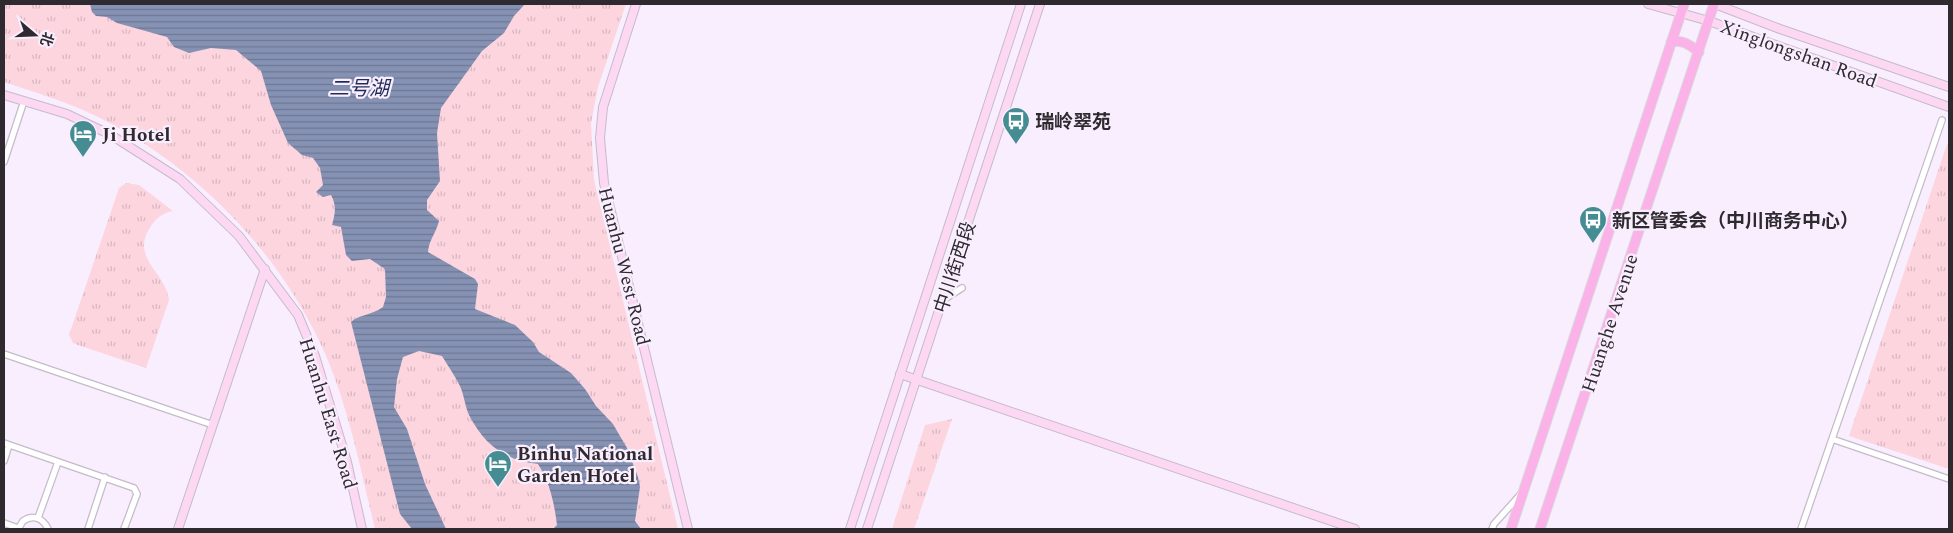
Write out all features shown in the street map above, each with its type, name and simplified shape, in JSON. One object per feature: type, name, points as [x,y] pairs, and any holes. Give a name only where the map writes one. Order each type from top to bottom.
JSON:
[{"type":"main road","name":"Huanghe Avenue","points":[[1540,529],[1715,4]]},
{"type":"main road","name":"Huanghe Avenue","points":[[1511,529],[1682,8]]},
{"type":"main road","points":[[1671,42],[1678,40],[1699,52]]},
{"type":"street","name":"Huanhu West Road","points":[[636,4],[603,107],[600,138],[604,183],[688,529]]},
{"type":"street","name":"中川街西段","points":[[850,529],[1021,4]]},
{"type":"street","name":"中川街西段","points":[[867,529],[1040,4]]},
{"type":"street","name":"Xinglongshan Road","points":[[1652,4],[1682,8],[1709,21],[1949,107]]},
{"type":"street","name":"Xinglongshan Road","points":[[1715,4],[1949,87]]},
{"type":"street","points":[[1739,32],[1744,15]]},
{"type":"street","name":"Huanhu East Road","points":[[4,95],[67,114],[111,135],[180,179],[239,236],[298,315],[315,356],[347,462],[362,529]]},
{"type":"street","points":[[4,162],[24,101]]},
{"type":"street","points":[[1801,529],[1942,120]]},
{"type":"street","points":[[178,529],[265,269]]},
{"type":"street","points":[[943,300],[962,288]]},
{"type":"street","points":[[4,354],[213,425]]},
{"type":"street","points":[[900,374],[1355,529]]},
{"type":"street","points":[[1832,439],[1949,479]]},
{"type":"street","points":[[4,461],[6,444],[134,488],[136,491],[124,529]]},
{"type":"street","points":[[38,518],[58,462]]},
{"type":"street","points":[[88,529],[105,478]]},
{"type":"street","points":[[1492,529],[1494,524],[1524,490]]},
{"type":"street","points":[[4,523],[18,528],[26,519],[38,518],[48,529]]},
{"type":"green space","points":[[4,4],[626,4],[598,87],[591,123],[594,180],[678,529],[375,529],[354,443],[335,379],[309,320],[287,284],[262,250],[234,218],[171,162],[136,138],[88,112],[4,82]]},
{"type":"green space","points":[[1947,144],[1949,145],[1949,469],[1849,436]]},
{"type":"green space","points":[[126,183],[139,185],[173,211],[163,214],[158,218],[145,237],[144,247],[146,256],[162,281],[169,300],[146,368],[73,343],[69,335],[119,188]]},
{"type":"green space","points":[[952,419],[914,529],[892,529],[925,425]]},
{"type":"water","name":"二号湖","points":[[90,4],[525,4],[514,16],[504,33],[482,51],[441,108],[437,133],[440,181],[427,200],[427,210],[439,221],[428,252],[475,279],[478,284],[475,309],[515,325],[533,342],[539,352],[571,373],[596,406],[613,424],[627,448],[638,477],[640,487],[635,521],[641,529],[553,529],[557,525],[553,501],[546,478],[538,464],[506,455],[489,443],[475,426],[469,415],[460,386],[442,356],[419,351],[403,357],[397,379],[394,407],[407,429],[425,484],[446,529],[412,529],[400,514],[351,322],[383,307],[386,297],[385,269],[370,259],[352,261],[346,255],[341,227],[332,225],[335,210],[331,195],[323,197],[316,192],[323,185],[320,168],[313,158],[302,155],[288,143],[271,105],[261,71],[236,50],[211,48],[189,53],[174,47],[167,37],[117,23],[107,17],[96,16],[92,12]]},
{"type":"place","name":"瑞岭翠苑","points":[[1016,145]]},
{"type":"place","name":"Ji Hotel","points":[[83,158]]},
{"type":"place","name":"新区管委会（中川商务中心）","points":[[1593,244]]},
{"type":"place","name":"Binhu National Garden Hotel","points":[[498,488]]}]
